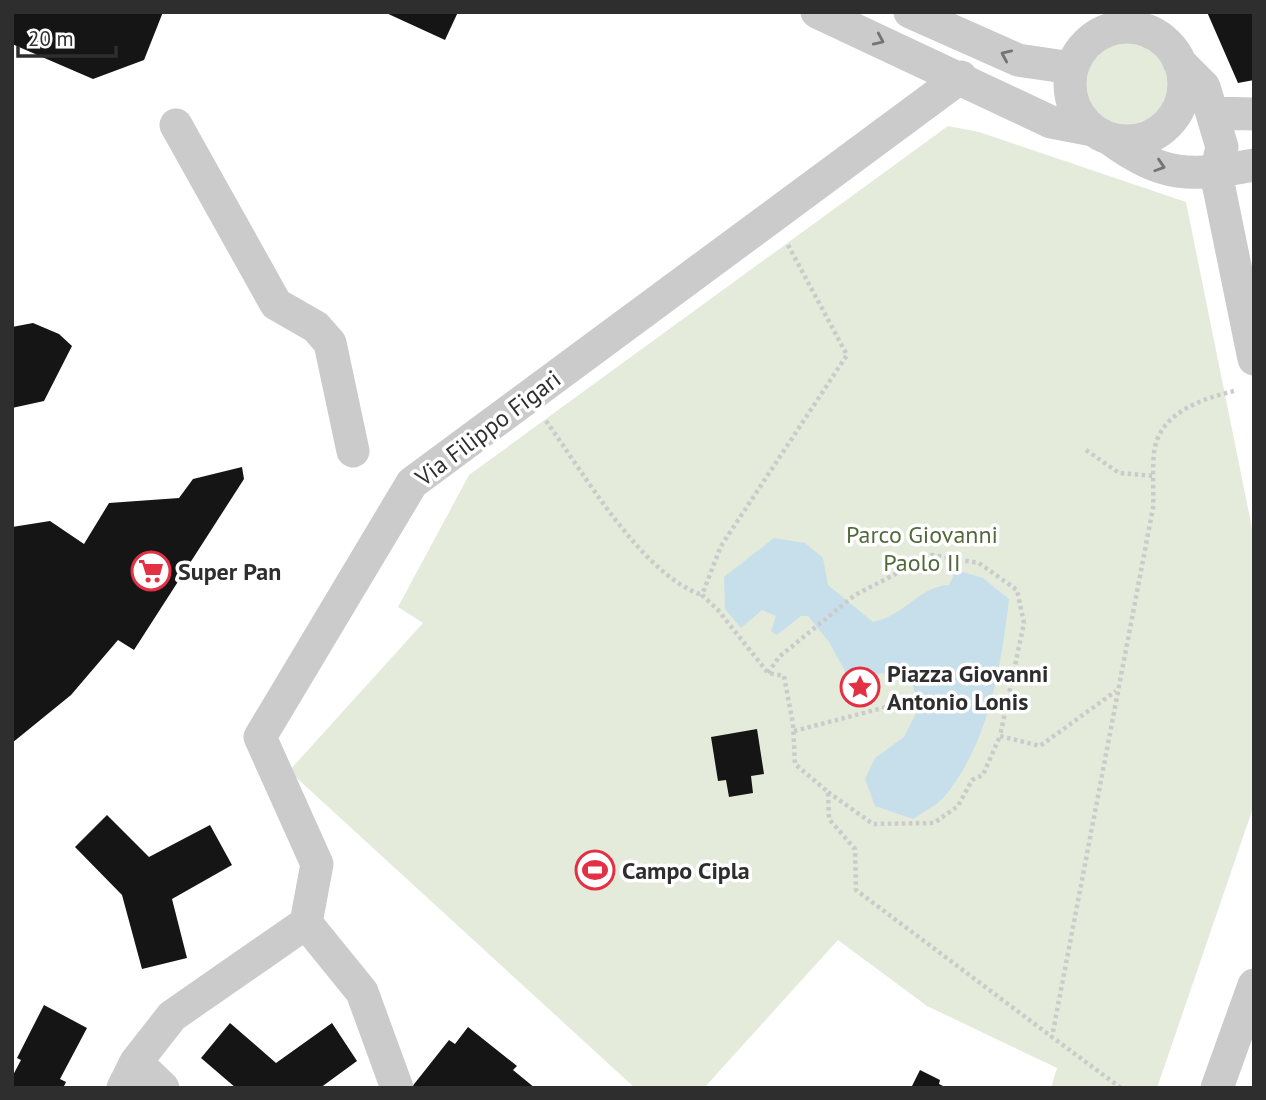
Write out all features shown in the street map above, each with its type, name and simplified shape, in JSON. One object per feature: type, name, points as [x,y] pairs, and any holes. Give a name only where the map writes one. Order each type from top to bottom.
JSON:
[{"type":"street","points":[[817,12],[961,77],[1051,122],[1139,140],[1152,135],[1172,118],[1182,96],[1179,62]]},
{"type":"street","points":[[909,12],[1018,60],[1072,68]]},
{"type":"street","points":[[1254,165],[1216,173],[1185,175],[1138,159],[1101,134],[1074,106],[1070,87],[1072,68],[1087,43],[1102,32],[1152,22],[1179,62],[1204,87],[1222,147],[1216,173],[1254,359]]},
{"type":"street","name":"Via Filippo Figari","points":[[306,923],[317,864],[260,737],[412,483],[961,77]]},
{"type":"street","points":[[1213,113],[1254,114]]},
{"type":"street","points":[[176,125],[276,304],[316,327],[330,343],[353,451]]},
{"type":"street","points":[[163,1088],[130,1075],[172,1016],[306,923],[362,992],[397,1088]]},
{"type":"street","points":[[1233,1067],[1254,985]]},
{"type":"path","points":[[702,595],[721,546],[847,355],[783,236]]},
{"type":"path","points":[[1052,1037],[1153,508],[1154,452],[1171,420],[1185,408],[1234,391]]},
{"type":"path","points":[[545,419],[637,547],[718,610],[768,673],[784,676],[794,730],[795,764],[873,824],[934,823],[958,806],[972,780],[983,775],[1000,736],[1024,623],[1017,590],[1000,575],[979,563],[932,555],[847,602],[779,657],[768,673]]},
{"type":"path","points":[[1086,450],[1119,473],[1154,476]]},
{"type":"path","points":[[1000,736],[1040,746],[1117,691]]},
{"type":"path","points":[[794,730],[902,704]]},
{"type":"path","points":[[828,792],[829,819],[855,849],[856,890],[1121,1088]]},
{"type":"green space","points":[[1119,28],[1143,32],[1162,42],[1175,57],[1182,75],[1182,94],[1175,112],[1161,128],[1139,140],[1078,114],[1073,100],[1071,86],[1076,60],[1093,41]]},
{"type":"green space","name":"Parco Giovanni Paolo II","points":[[948,126],[979,132],[1186,202],[1254,538],[1254,805],[1157,1088],[1051,1088],[1057,1068],[927,1006],[838,940],[704,1088],[635,1088],[289,771],[423,623],[398,607],[469,475]]},
{"type":"water","points":[[774,538],[805,543],[823,558],[828,585],[873,622],[894,614],[929,590],[949,585],[956,570],[983,578],[1009,599],[997,677],[972,753],[944,797],[913,819],[875,806],[865,779],[875,758],[904,737],[920,706],[911,681],[882,673],[863,678],[846,673],[829,642],[808,616],[801,616],[777,635],[771,631],[776,616],[762,610],[741,628],[725,609],[724,577]]},
{"type":"building","points":[[12,12],[163,12],[144,60],[93,79],[12,44]]},
{"type":"building","points":[[384,12],[458,12],[445,40]]},
{"type":"building","points":[[1207,12],[1254,12],[1254,80],[1238,83]]},
{"type":"building","points":[[33,323],[59,334],[72,346],[44,401],[12,408],[12,327]]},
{"type":"building","points":[[242,467],[244,479],[134,650],[118,640],[71,695],[12,743],[12,527],[50,521],[84,544],[109,503],[179,498],[193,479]]},
{"type":"building","points":[[757,729],[764,774],[751,776],[753,793],[729,797],[726,780],[718,781],[711,737]]},
{"type":"building","points":[[107,815],[149,857],[210,825],[232,865],[172,899],[187,958],[142,969],[122,895],[75,847]]},
{"type":"building","points":[[44,1005],[87,1028],[60,1079],[66,1082],[63,1088],[12,1088],[12,1077],[21,1060],[17,1058]]},
{"type":"building","points":[[230,1023],[276,1063],[332,1023],[357,1061],[320,1088],[236,1088],[201,1058]]},
{"type":"building","points":[[468,1027],[517,1066],[513,1070],[535,1088],[411,1088],[449,1040],[455,1044]]},
{"type":"building","points":[[920,1070],[940,1080],[939,1084],[947,1088],[911,1088]]},
{"type":"place","name":"Super Pan","points":[[151,571]]},
{"type":"place","name":"Piazza Giovanni Antonio Lonis","points":[[860,687]]},
{"type":"place","name":"Campo Cipla","points":[[595,870]]}]
